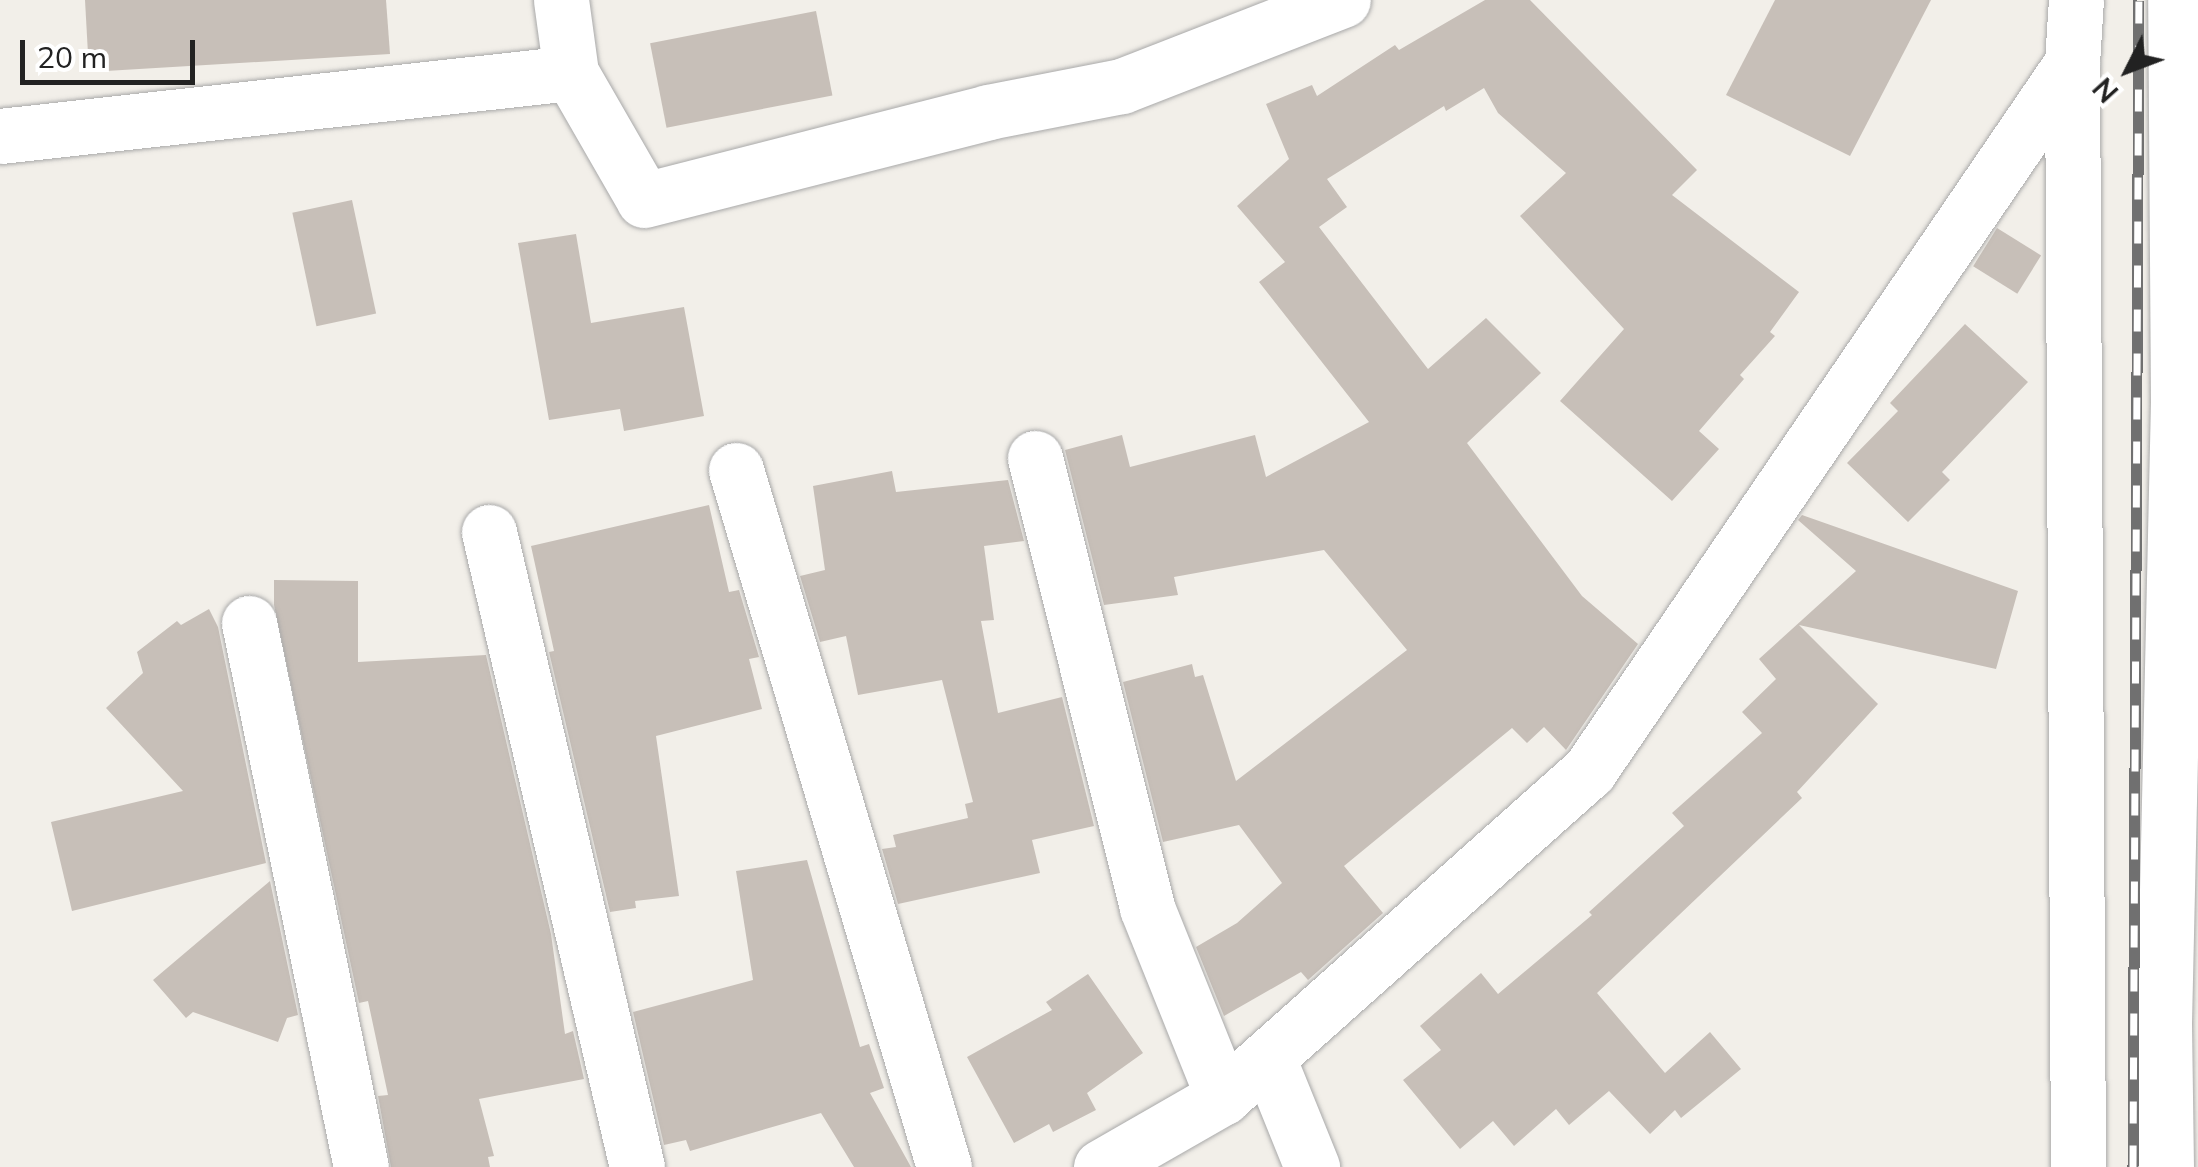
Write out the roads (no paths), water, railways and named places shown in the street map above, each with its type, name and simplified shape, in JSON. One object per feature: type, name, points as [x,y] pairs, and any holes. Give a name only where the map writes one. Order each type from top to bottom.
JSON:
[{"type":"street","points":[[561,0],[571,73],[644,200],[988,112],[1122,86],[1344,0]]},
{"type":"street","points":[[2076,0],[2072,62],[2078,1167]]},
{"type":"street","points":[[2166,1167],[2164,1023],[2178,403],[2175,0]]},
{"type":"street","points":[[1100,1167],[1223,1098],[1589,772],[2072,62]]},
{"type":"street","points":[[0,136],[571,73]]},
{"type":"street","points":[[1035,458],[1147,908],[1223,1098]]},
{"type":"street","points":[[736,470],[944,1167]]},
{"type":"street","points":[[489,532],[637,1167]]},
{"type":"street","points":[[248,623],[362,1167]]},
{"type":"street","points":[[1268,1058],[1312,1167]]},
{"type":"railway","points":[[2133,1167],[2139,0]]}]
